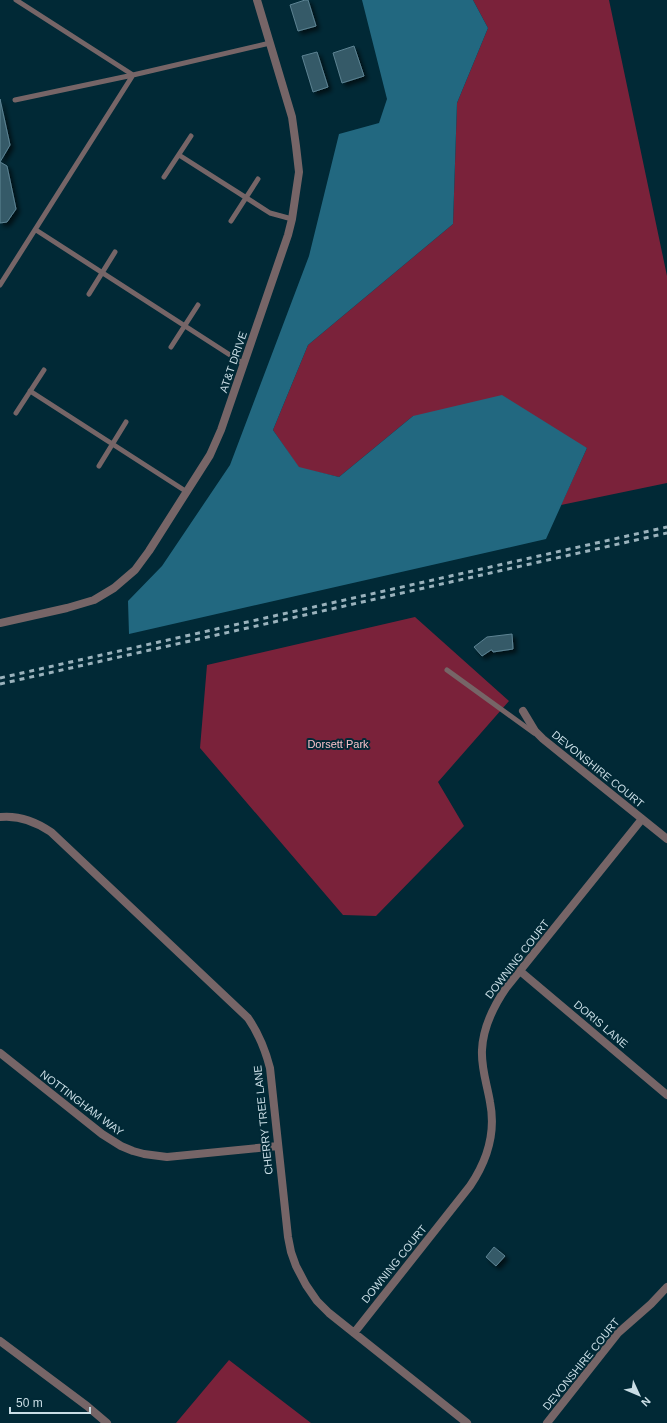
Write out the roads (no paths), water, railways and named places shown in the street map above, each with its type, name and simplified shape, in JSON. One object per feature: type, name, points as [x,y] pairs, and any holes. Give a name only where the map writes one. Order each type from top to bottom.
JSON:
[{"type":"street","name":"AT&T DRIVE","points":[[0,623],[67,608],[94,600],[114,588],[135,570],[150,551],[210,455],[221,430],[288,235],[299,172],[292,117],[257,0]]},
{"type":"street","name":"DEVONSHIRE COURT","points":[[523,710],[535,730],[543,739],[667,839]]},
{"type":"street","name":"CHERRY TREE LANE","points":[[0,817],[28,819],[51,832],[248,1018],[257,1030],[263,1043],[270,1068],[288,1237],[296,1266],[306,1285],[317,1301],[329,1313],[467,1423]]},
{"type":"street","name":"DOWNING COURT","points":[[354,1333],[470,1186],[481,1168],[489,1146],[492,1122],[490,1102],[482,1065],[484,1036],[488,1020],[496,1002],[642,819]]},
{"type":"street","name":"DORIS LANE","points":[[520,971],[667,1095]]},
{"type":"street","name":"NOTTINGHAM WAY","points":[[0,1053],[106,1137],[133,1151],[167,1157],[278,1146]]},
{"type":"street","name":"DEVONSHIRE COURT","points":[[547,1423],[618,1333],[651,1304],[667,1287]]},
{"type":"street","points":[[0,1341],[87,1406],[107,1423]]},
{"type":"lane","points":[[16,0],[133,75]]},
{"type":"lane","points":[[15,100],[133,75],[270,43]]},
{"type":"lane","points":[[0,285],[133,75]]},
{"type":"lane","points":[[164,177],[191,136]]},
{"type":"lane","points":[[179,155],[270,213],[292,219]]},
{"type":"lane","points":[[231,221],[258,179]]},
{"type":"lane","points":[[36,230],[244,364]]},
{"type":"lane","points":[[89,294],[115,252]]},
{"type":"lane","points":[[170,347],[198,305]]},
{"type":"lane","points":[[16,413],[44,370]]},
{"type":"lane","points":[[30,391],[187,492]]},
{"type":"lane","points":[[99,466],[126,422]]},
{"type":"lane","points":[[447,670],[543,739]]},
{"type":"water","points":[[362,0],[473,0],[488,28],[457,103],[453,224],[308,345],[273,430],[299,467],[339,477],[413,416],[502,395],[587,448],[546,539],[129,634],[128,601],[162,566],[230,465],[309,256],[339,134],[379,123],[387,99]]},
{"type":"railway","points":[[0,678],[667,527]]},
{"type":"railway","points":[[0,684],[667,533]]},
{"type":"park label","name":"Dorsett Park","points":[[338,744]]}]
